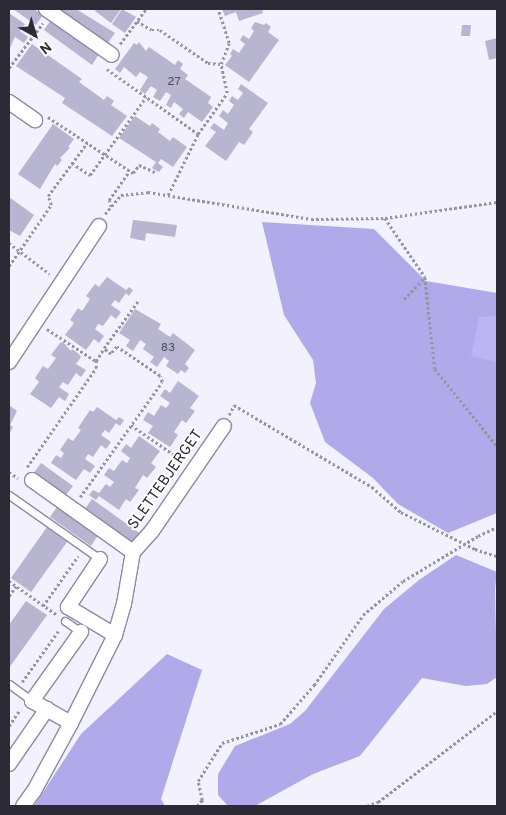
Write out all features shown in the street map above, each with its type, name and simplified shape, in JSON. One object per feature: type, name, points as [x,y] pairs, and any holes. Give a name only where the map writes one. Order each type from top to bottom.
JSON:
[{"type":"street","points":[[49,10],[112,55]]},
{"type":"street","points":[[9,102],[35,120]]},
{"type":"street","points":[[9,362],[99,226]]},
{"type":"street","name":"SLETTEBJERGET","points":[[23,806],[34,791],[71,723],[115,635],[124,604],[133,552],[152,531],[224,426]]},
{"type":"street","name":"SLETTEBJERGET","points":[[25,479],[72,508],[133,552]]},
{"type":"street","points":[[100,560],[68,607],[115,635]]},
{"type":"street","points":[[71,723],[30,699],[81,632]]},
{"type":"street","points":[[9,764],[47,709]]},
{"type":"lane","points":[[9,495],[100,560]]},
{"type":"lane","points":[[65,621],[81,632]]},
{"type":"lane","points":[[9,684],[30,699]]},
{"type":"path","points":[[146,9],[105,67],[198,134]]},
{"type":"path","points":[[168,195],[198,134],[227,93],[220,64],[229,43],[218,9]]},
{"type":"path","points":[[9,68],[49,10]]},
{"type":"path","points":[[137,21],[152,30],[160,30],[208,63],[220,64]]},
{"type":"path","points":[[72,163],[90,175],[146,97]]},
{"type":"path","points":[[35,120],[44,114],[133,174],[139,165],[157,173]]},
{"type":"path","points":[[9,266],[51,205],[48,196],[87,143]]},
{"type":"path","points":[[110,207],[109,200],[129,171]]},
{"type":"path","points":[[99,226],[110,207],[121,196],[148,192],[311,219],[385,218],[497,202]]},
{"type":"path","points":[[385,218],[425,277],[435,369],[497,446]]},
{"type":"path","points":[[9,243],[62,282]]},
{"type":"path","points":[[404,299],[425,277]]},
{"type":"path","points":[[14,485],[25,479],[96,368],[96,361],[104,348],[138,301]]},
{"type":"path","points":[[36,322],[96,361]]},
{"type":"path","points":[[72,508],[162,382],[160,376],[117,347],[111,354],[104,348]]},
{"type":"path","points":[[234,405],[372,487],[401,512],[464,544],[497,556]]},
{"type":"path","points":[[131,425],[194,469]]},
{"type":"path","points":[[9,472],[25,479]]},
{"type":"path","points":[[204,806],[198,781],[222,743],[280,724],[314,685],[363,615],[403,581],[464,544],[497,527]]},
{"type":"path","points":[[43,606],[84,548]]},
{"type":"path","points":[[9,581],[65,621],[16,690]]},
{"type":"path","points":[[9,596],[16,586]]},
{"type":"path","points":[[9,726],[30,699]]},
{"type":"path","points":[[367,806],[378,802],[497,710]]},
{"type":"path","points":[[197,806],[202,800]]},
{"type":"shaded area","points":[[262,222],[374,229],[426,281],[497,293],[497,513],[448,533],[398,504],[373,478],[325,442],[310,403],[316,383],[313,360],[284,315]]},
{"type":"shaded area","points":[[497,316],[497,362],[471,356],[479,317]]},
{"type":"shaded area","points":[[456,555],[497,572],[495,590],[497,677],[487,684],[466,686],[422,678],[360,756],[313,774],[255,806],[228,806],[218,795],[218,774],[235,746],[290,724],[305,711],[384,609],[419,580]]},
{"type":"shaded area","points":[[167,654],[202,670],[161,799],[165,806],[34,806],[81,734]]},
{"type":"building","points":[[13,9],[34,9],[43,15],[36,25]]},
{"type":"building","points":[[59,9],[76,9],[115,33],[107,44]]},
{"type":"building","points":[[97,9],[121,9],[111,23],[95,11]]},
{"type":"building","points":[[122,9],[136,17],[125,33],[112,24]]},
{"type":"building","points":[[222,9],[262,9],[263,13],[239,21],[236,12],[225,16]]},
{"type":"building","points":[[9,13],[25,24],[20,31],[28,37],[24,43],[15,37],[9,50]]},
{"type":"building","points":[[51,20],[99,54],[92,65],[44,30]]},
{"type":"building","points":[[255,22],[264,25],[266,23],[271,27],[268,32],[279,40],[249,82],[225,65],[232,56],[230,54],[233,49],[239,53],[245,44],[240,40],[243,35],[249,39],[254,31],[251,28]]},
{"type":"building","points":[[462,25],[471,25],[470,36],[461,36]]},
{"type":"building","points":[[497,38],[497,58],[489,60],[485,41]]},
{"type":"building","points":[[139,42],[146,51],[149,47],[175,65],[178,60],[183,64],[180,69],[188,75],[185,79],[211,97],[208,103],[213,107],[202,122],[188,112],[184,118],[179,114],[183,109],[174,102],[171,108],[166,105],[171,95],[166,92],[160,101],[153,97],[157,90],[151,86],[145,94],[140,90],[148,77],[140,72],[136,77],[124,67],[120,73],[115,69],[134,43],[137,45]]},
{"type":"building","points":[[32,44],[82,79],[79,82],[104,100],[107,96],[114,101],[111,105],[127,116],[112,136],[62,103],[65,98],[16,66]]},
{"type":"building","points":[[241,84],[268,103],[249,129],[253,132],[244,145],[239,142],[226,161],[205,146],[216,132],[210,128],[214,123],[224,130],[228,123],[219,116],[223,110],[228,114],[234,105],[229,101],[232,96],[238,100],[243,93],[238,89]]},
{"type":"building","points":[[135,116],[150,126],[152,123],[160,129],[158,132],[170,141],[173,137],[187,147],[173,167],[161,159],[158,163],[163,167],[159,172],[152,168],[156,162],[119,138]]},
{"type":"building","points":[[53,124],[74,139],[68,147],[70,148],[60,158],[62,160],[57,166],[55,164],[40,189],[18,174]]},
{"type":"building","points":[[9,197],[34,215],[20,236],[9,230]]},
{"type":"building","points":[[133,220],[177,225],[175,237],[146,233],[145,241],[130,238]]},
{"type":"building","points":[[107,277],[126,290],[129,287],[133,290],[129,296],[126,293],[119,303],[115,300],[111,305],[121,312],[116,319],[111,315],[103,326],[98,324],[95,329],[104,336],[99,343],[94,339],[86,350],[65,335],[74,323],[70,320],[78,308],[82,311],[90,299],[86,296],[95,284],[99,287]]},
{"type":"building","points":[[135,309],[161,324],[158,329],[170,337],[173,333],[195,350],[185,364],[189,368],[185,373],[181,370],[178,374],[166,366],[169,361],[164,357],[157,367],[150,362],[154,357],[143,349],[146,344],[140,340],[133,351],[126,346],[130,340],[119,333]]},
{"type":"building","points":[[63,342],[71,351],[72,349],[79,354],[81,357],[76,364],[86,370],[81,377],[76,373],[68,385],[63,382],[59,387],[69,394],[65,401],[59,397],[51,408],[30,394],[39,382],[35,378],[43,366],[48,369],[56,358],[51,355],[60,343]]},
{"type":"building","points":[[178,381],[199,396],[190,408],[195,411],[186,423],[182,420],[174,432],[178,435],[170,447],[148,433],[153,426],[143,420],[148,412],[154,416],[161,405],[166,408],[170,403],[160,396],[165,389],[170,393]]},
{"type":"building","points":[[9,405],[17,411],[10,425],[13,427],[9,434]]},
{"type":"building","points":[[97,407],[116,420],[119,417],[124,420],[120,426],[116,423],[109,433],[105,430],[101,435],[111,442],[106,449],[101,445],[93,457],[88,454],[85,459],[95,466],[90,473],[84,469],[76,480],[51,463],[56,455],[61,458],[64,453],[60,450],[68,438],[73,441],[81,430],[78,428],[90,410],[93,412]]},
{"type":"building","points":[[139,436],[160,451],[151,463],[156,467],[147,478],[143,475],[135,488],[139,490],[130,502],[126,499],[119,510],[99,496],[96,500],[89,495],[93,490],[99,493],[106,484],[110,487],[114,482],[104,475],[109,468],[114,471],[122,460],[127,463],[130,458],[121,451],[126,444],[131,448]]},
{"type":"building","points":[[41,463],[73,486],[65,496],[33,474]]},
{"type":"building","points":[[92,499],[142,535],[135,545],[84,510]]},
{"type":"building","points":[[57,507],[98,535],[91,546],[50,517]]},
{"type":"building","points":[[47,527],[67,542],[31,592],[11,578]]},
{"type":"building","points":[[26,601],[47,615],[9,668],[9,625]]}]
